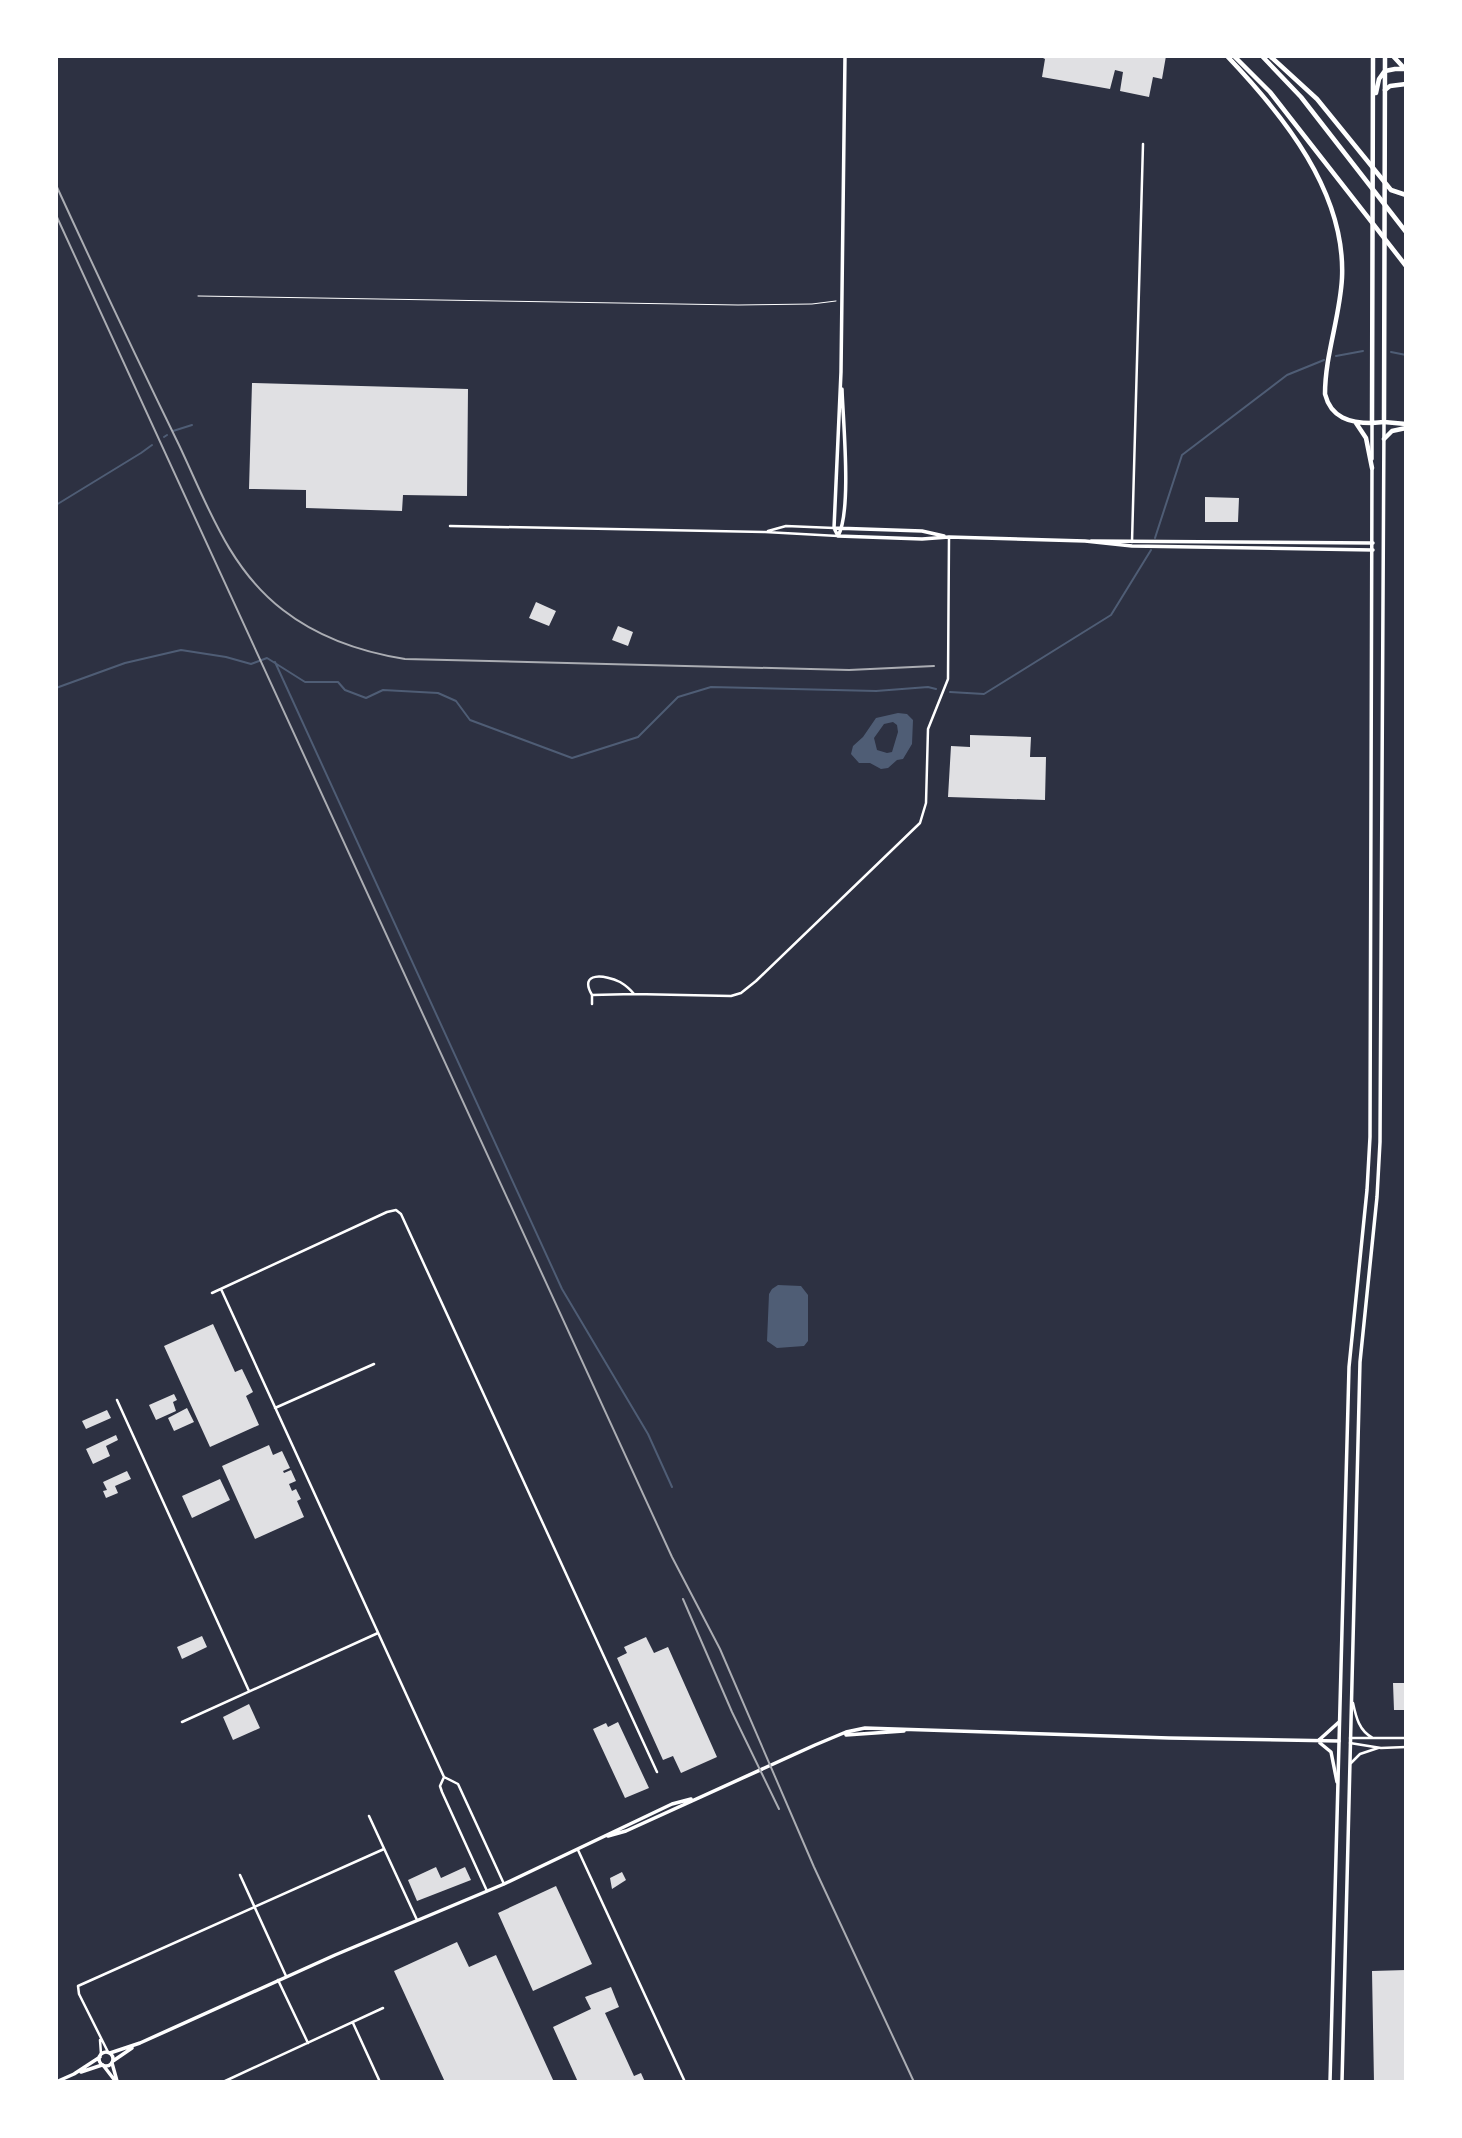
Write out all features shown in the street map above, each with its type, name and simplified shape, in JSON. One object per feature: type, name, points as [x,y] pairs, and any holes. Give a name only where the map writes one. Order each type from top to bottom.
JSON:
[{"type":"highway","points":[[1227,56],[1261,94],[1312,166],[1334,212],[1341,247],[1342,278],[1325,394],[1334,411],[1343,419],[1406,426]]},
{"type":"highway","points":[[1234,56],[1270,92],[1406,266]]},
{"type":"highway","points":[[1262,56],[1301,97],[1406,232]]},
{"type":"highway","points":[[1270,56],[1317,99],[1391,190],[1406,195]]},
{"type":"highway","points":[[1372,423],[1373,56]]},
{"type":"highway","points":[[1384,422],[1385,56]]},
{"type":"highway","points":[[1393,56],[1405,69]]},
{"type":"highway","points":[[1374,100],[1380,76],[1385,71],[1405,69]]},
{"type":"highway","points":[[1385,90],[1390,86],[1406,84]]},
{"type":"highway","points":[[1354,422],[1363,431],[1372,468]]},
{"type":"highway","points":[[1384,439],[1392,431],[1406,426]]},
{"type":"main road","points":[[838,536],[834,528],[841,372],[845,56]]},
{"type":"main road","points":[[838,536],[843,528],[845,450],[841,372]]},
{"type":"main road","points":[[1342,2080],[1361,1336],[1377,1197],[1380,1125],[1384,422]]},
{"type":"main road","points":[[1330,2082],[1351,1335],[1366,1206],[1370,1125],[1372,423]]},
{"type":"main road","points":[[834,528],[922,531],[949,537]]},
{"type":"main road","points":[[838,536],[1341,542],[1373,543],[1384,547]]},
{"type":"main road","points":[[1085,541],[1132,546],[1337,550],[1373,550],[1384,547]]},
{"type":"main road","points":[[1239,542],[1239,548]]},
{"type":"main road","points":[[1337,550],[1341,542]]},
{"type":"main road","points":[[1372,710],[1383,710]]},
{"type":"main road","points":[[1372,819],[1382,819]]},
{"type":"main road","points":[[1370,1125],[1380,1125]]},
{"type":"main road","points":[[1348,1420],[1358,1420]]},
{"type":"main road","points":[[1344,1554],[1355,1555]]},
{"type":"main road","points":[[1317,1741],[1339,1722]]},
{"type":"main road","points":[[74,2074],[100,2055],[140,2043],[286,1976],[504,1884],[608,1836],[626,1831],[831,1739],[856,1733],[910,1731],[1350,1741]]},
{"type":"main road","points":[[1317,1741],[1333,1756],[1338,1791]]},
{"type":"main road","points":[[56,2082],[74,2074],[107,2066],[140,2043]]},
{"type":"main road","points":[[109,2052],[116,2082]]},
{"type":"main road","points":[[100,2055],[103,2065],[116,2082]]},
{"type":"street","points":[[1132,546],[1143,144]]},
{"type":"street","points":[[450,526],[765,532],[838,536]]},
{"type":"street","points":[[765,532],[786,526],[834,528]]},
{"type":"street","points":[[592,995],[721,996],[741,993],[920,823],[926,803],[927,735],[949,674],[949,537]]},
{"type":"street","points":[[592,1004],[588,987],[594,976],[603,975],[622,982],[634,994]]},
{"type":"street","points":[[212,1293],[391,1211],[401,1214],[657,1772]]},
{"type":"street","points":[[220,1289],[444,1777],[458,1784],[504,1884]]},
{"type":"street","points":[[275,1408],[373,1364]]},
{"type":"street","points":[[117,1400],[250,1691]]},
{"type":"street","points":[[182,1722],[378,1633]]},
{"type":"street","points":[[1350,1693],[1360,1727],[1365,1734],[1375,1739]]},
{"type":"street","points":[[1350,1741],[1406,1738]]},
{"type":"street","points":[[1350,1741],[1381,1748]]},
{"type":"street","points":[[1349,1767],[1360,1754],[1381,1748],[1406,1747]]},
{"type":"street","points":[[444,1777],[440,1786],[442,1792],[487,1891]]},
{"type":"street","points":[[369,1816],[417,1920]]},
{"type":"street","points":[[109,2052],[100,2039],[77,1988],[384,1849]]},
{"type":"street","points":[[578,1850],[685,2082]]},
{"type":"street","points":[[240,1875],[286,1976]]},
{"type":"street","points":[[278,1980],[307,2043]]},
{"type":"street","points":[[223,2082],[383,2008]]},
{"type":"street","points":[[353,2022],[380,2082]]},
{"type":"street","points":[[100,2039],[100,2055]]},
{"type":"path","points":[[198,296],[738,305],[811,304],[841,300]]},
{"type":"water","points":[[898,713],[907,714],[913,720],[912,744],[903,759],[897,760],[888,768],[881,769],[870,763],[859,763],[851,754],[853,746],[876,718]],"holes":[[[893,722],[897,725],[898,732],[892,752],[877,750],[874,738],[884,724]]]},
{"type":"water","points":[[778,1285],[801,1286],[808,1295],[808,1341],[804,1346],[777,1348],[767,1341],[769,1294]]},
{"type":"building","points":[[1039,56],[1166,56],[1162,79],[1153,77],[1149,97],[1120,91],[1123,72],[1115,70],[1110,89],[1042,77],[1045,59]]},
{"type":"building","points":[[252,383],[468,389],[467,496],[403,495],[402,511],[306,508],[306,490],[249,489]]},
{"type":"building","points":[[1205,497],[1239,498],[1238,522],[1205,522]]},
{"type":"building","points":[[536,602],[556,611],[549,626],[529,618]]},
{"type":"building","points":[[618,626],[633,632],[628,646],[612,640]]},
{"type":"building","points":[[970,735],[1031,737],[1030,757],[1046,757],[1045,800],[948,797],[951,746],[970,747]]},
{"type":"building","points":[[213,1324],[235,1372],[242,1369],[253,1392],[246,1396],[259,1425],[210,1447],[164,1346]]},
{"type":"building","points":[[174,1394],[177,1400],[173,1402],[176,1411],[156,1420],[149,1405]]},
{"type":"building","points":[[187,1408],[194,1422],[174,1431],[168,1418]]},
{"type":"building","points":[[107,1410],[111,1418],[86,1429],[82,1421]]},
{"type":"building","points":[[116,1435],[118,1440],[106,1446],[110,1456],[93,1464],[86,1449]]},
{"type":"building","points":[[269,1445],[273,1455],[282,1451],[290,1468],[283,1471],[284,1473],[291,1470],[296,1481],[289,1484],[292,1491],[296,1489],[301,1499],[297,1501],[304,1517],[255,1539],[222,1466]]},
{"type":"building","points":[[127,1471],[131,1479],[115,1486],[118,1493],[106,1498],[103,1491],[107,1490],[103,1482]]},
{"type":"building","points":[[220,1479],[230,1500],[192,1518],[182,1496]]},
{"type":"building","points":[[202,1636],[207,1647],[182,1659],[177,1647]]},
{"type":"building","points":[[646,1637],[654,1653],[668,1647],[717,1757],[681,1773],[673,1756],[663,1760],[617,1658],[627,1653],[624,1647]]},
{"type":"building","points":[[1393,1683],[1406,1683],[1406,1710],[1394,1710]]},
{"type":"building","points":[[249,1704],[260,1728],[233,1740],[223,1717]]},
{"type":"building","points":[[618,1722],[649,1788],[625,1798],[593,1729],[606,1723],[608,1727]]},
{"type":"building","points":[[436,1867],[441,1878],[465,1867],[471,1880],[417,1901],[408,1880]]},
{"type":"building","points":[[622,1872],[626,1880],[612,1889],[610,1878]]},
{"type":"building","points":[[556,1886],[592,1964],[533,1991],[498,1913]]},
{"type":"building","points":[[457,1942],[469,1967],[496,1955],[554,2082],[445,2082],[394,1971]]},
{"type":"building","points":[[1406,1970],[1406,2080],[1374,2082],[1372,1971]]},
{"type":"building","points":[[611,1987],[619,2007],[605,2013],[634,2076],[641,2073],[645,2082],[578,2082],[553,2027],[591,2009],[585,1997]]},
{"type":"waterway","points":[[1336,356],[1363,351]]},
{"type":"waterway","points":[[1391,352],[1406,355]]},
{"type":"waterway","points":[[1155,538],[1182,455],[1287,375],[1324,360]]},
{"type":"waterway","points":[[173,431],[192,425]]},
{"type":"waterway","points":[[56,505],[152,445]]},
{"type":"waterway","points":[[950,692],[984,694],[1111,615],[1151,550]]},
{"type":"waterway","points":[[56,688],[125,663],[181,650],[251,664],[267,658],[305,682],[338,682],[345,690],[366,698],[383,690],[438,693],[456,701],[470,720],[572,758],[638,737],[678,697],[711,687],[876,691],[928,687],[936,689]]},
{"type":"waterway","points":[[275,662],[562,1289],[648,1434],[672,1487]]},
{"type":"railway","points":[[56,185],[221,534],[264,594],[311,628],[357,648],[405,659],[849,670],[934,666]]},
{"type":"railway","points":[[56,215],[672,1557],[720,1649],[814,1867],[914,2082]]},
{"type":"railway","points":[[683,1599],[732,1712],[779,1809]]}]
